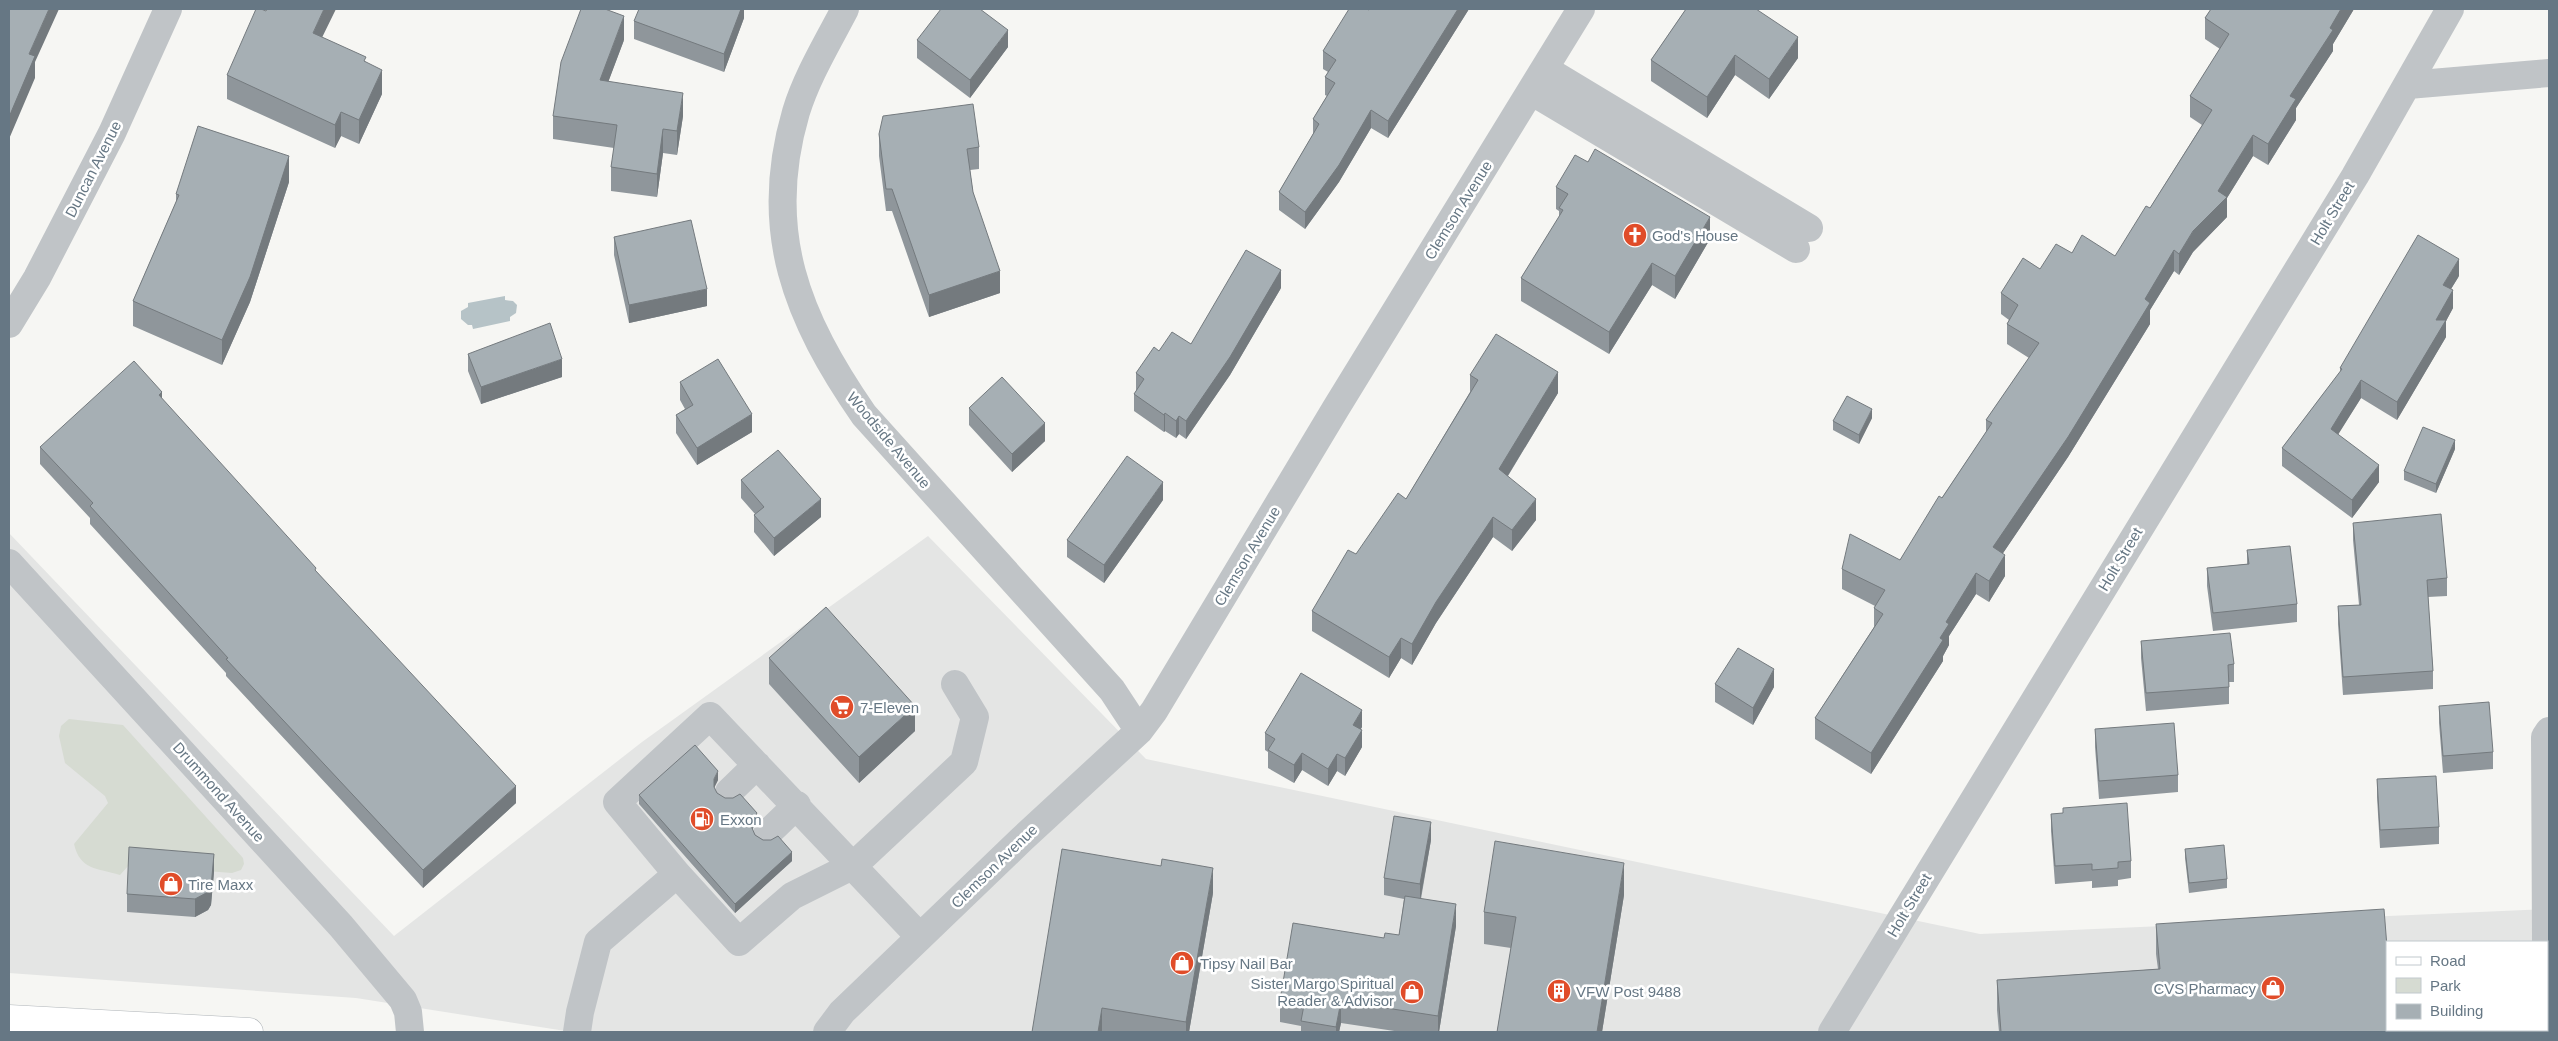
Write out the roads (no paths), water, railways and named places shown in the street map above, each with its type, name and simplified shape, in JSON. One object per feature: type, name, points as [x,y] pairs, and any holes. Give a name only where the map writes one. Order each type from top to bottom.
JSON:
[{"type":"main road","points":[[9,1019],[249,1032]]},
{"type":"street","name":"Duncan Avenue","points":[[9,324],[37,278],[112,133],[168,9]]},
{"type":"street","name":"Woodside Avenue","points":[[845,9],[819,59],[796,112],[785,167],[782,194],[786,249],[791,275],[810,326],[841,382],[864,415],[1112,690],[1138,731]]},
{"type":"street","name":"Clemson Avenue","points":[[827,1032],[842,1012],[1138,731],[1154,711],[1332,414],[1581,9]]},
{"type":"street","name":"Holt Street","points":[[1832,1032],[2354,176],[2450,9]]},
{"type":"street","points":[[2408,85],[2549,73]]},
{"type":"street","points":[[1538,80],[1803,239]]},
{"type":"street","name":"Drummond Avenue","points":[[9,563],[348,935],[403,1000],[408,1012],[410,1032]]},
{"type":"street","points":[[920,937],[854,865],[797,805],[710,716],[617,802],[665,848],[677,874],[706,894],[739,942],[792,896],[854,865],[964,762],[975,717],[955,684]]},
{"type":"street","points":[[2546,941],[2545,737],[2549,732]]},
{"type":"street","points":[[729,792],[757,765]]},
{"type":"street","points":[[767,834],[797,805]]},
{"type":"street","points":[[577,1032],[580,1012],[598,942],[677,874]]},
{"type":"place","name":"God's House","points":[[1635,235]]},
{"type":"place","name":"7-Eleven","points":[[842,707]]},
{"type":"place","name":"Exxon","points":[[702,819]]},
{"type":"place","name":"Tire Maxx","points":[[171,884]]},
{"type":"place","name":"Tipsy Nail Bar","points":[[1182,963]]},
{"type":"place","name":"CVS Pharmacy","points":[[2273,988]]},
{"type":"place","name":"VFW Post 9488","points":[[1559,991]]},
{"type":"place","name":"Sister Margo Spiritual Reader & Advisor","points":[[1412,992]]}]
